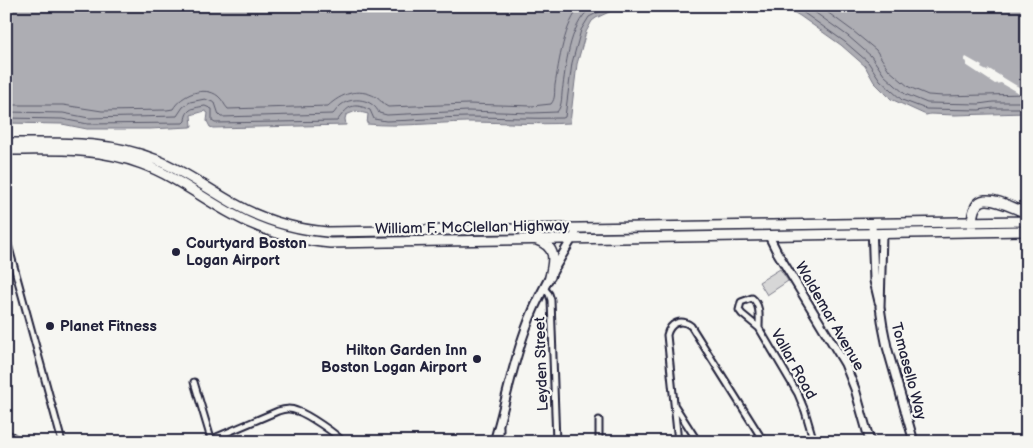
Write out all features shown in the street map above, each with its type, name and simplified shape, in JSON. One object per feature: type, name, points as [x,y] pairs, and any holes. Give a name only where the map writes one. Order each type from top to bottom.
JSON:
[{"type":"highway","name":"William F. McClellan Highway","points":[[6,143],[83,143],[132,151],[179,170],[249,212],[283,224],[314,231],[345,233],[1027,221]]},
{"type":"highway","name":"William F. McClellan Highway","points":[[6,150],[79,150],[106,153],[166,174],[232,214],[274,232],[300,239],[343,243],[1027,230]]},
{"type":"highway","points":[[972,232],[975,206],[980,201],[992,200],[1027,213]]},
{"type":"highway","points":[[535,240],[547,244],[552,250],[553,260],[550,276]]},
{"type":"street","name":"Tomasello Way","points":[[872,224],[874,281],[887,347],[914,442]]},
{"type":"street","points":[[494,442],[522,338],[550,276],[578,229]]},
{"type":"street","name":"Tomasello Way","points":[[880,307],[882,234]]},
{"type":"street","name":"Waldemar Avenue","points":[[770,236],[776,252],[848,369],[870,442]]},
{"type":"street","points":[[6,237],[62,442]]},
{"type":"street","name":"Leyden Street","points":[[544,288],[551,300],[556,442]]},
{"type":"street","name":"Vallar Road","points":[[759,328],[756,301],[752,298],[747,299],[739,306],[740,312],[759,328],[798,394],[814,442]]},
{"type":"street","points":[[678,442],[667,333],[670,327],[678,322],[686,322],[691,326],[764,442]]},
{"type":"street","points":[[194,382],[211,439]]},
{"type":"street","points":[[675,405],[698,442]]},
{"type":"street","points":[[205,442],[286,409],[301,413],[343,442]]},
{"type":"street","points":[[500,442],[501,419]]},
{"type":"street","points":[[599,420],[599,442]]},
{"type":"street","points":[[6,434],[19,442]]},
{"type":"shaded area","points":[[780,269],[788,281],[767,295],[759,282]]},
{"type":"water","points":[[6,6],[622,6],[596,18],[592,21],[586,32],[577,64],[570,123],[466,122],[379,125],[367,124],[368,114],[356,111],[346,115],[346,125],[213,128],[210,127],[207,121],[208,113],[205,111],[191,115],[192,126],[190,127],[87,129],[62,124],[6,123]]},
{"type":"water","points":[[783,6],[1027,6],[1027,113],[926,115],[891,99],[874,82],[865,66],[841,45]]},
{"type":"pier","points":[[966,57],[982,66],[981,68],[987,71],[989,69],[1027,92],[1027,98],[1001,83],[995,84],[966,65],[967,62],[964,60]]},
{"type":"place","name":"Courtyard Boston Logan Airport","points":[[176,252]]},
{"type":"place","name":"Planet Fitness","points":[[50,326]]},
{"type":"place","name":"Hilton Garden Inn Boston Logan Airport","points":[[477,359]]}]
